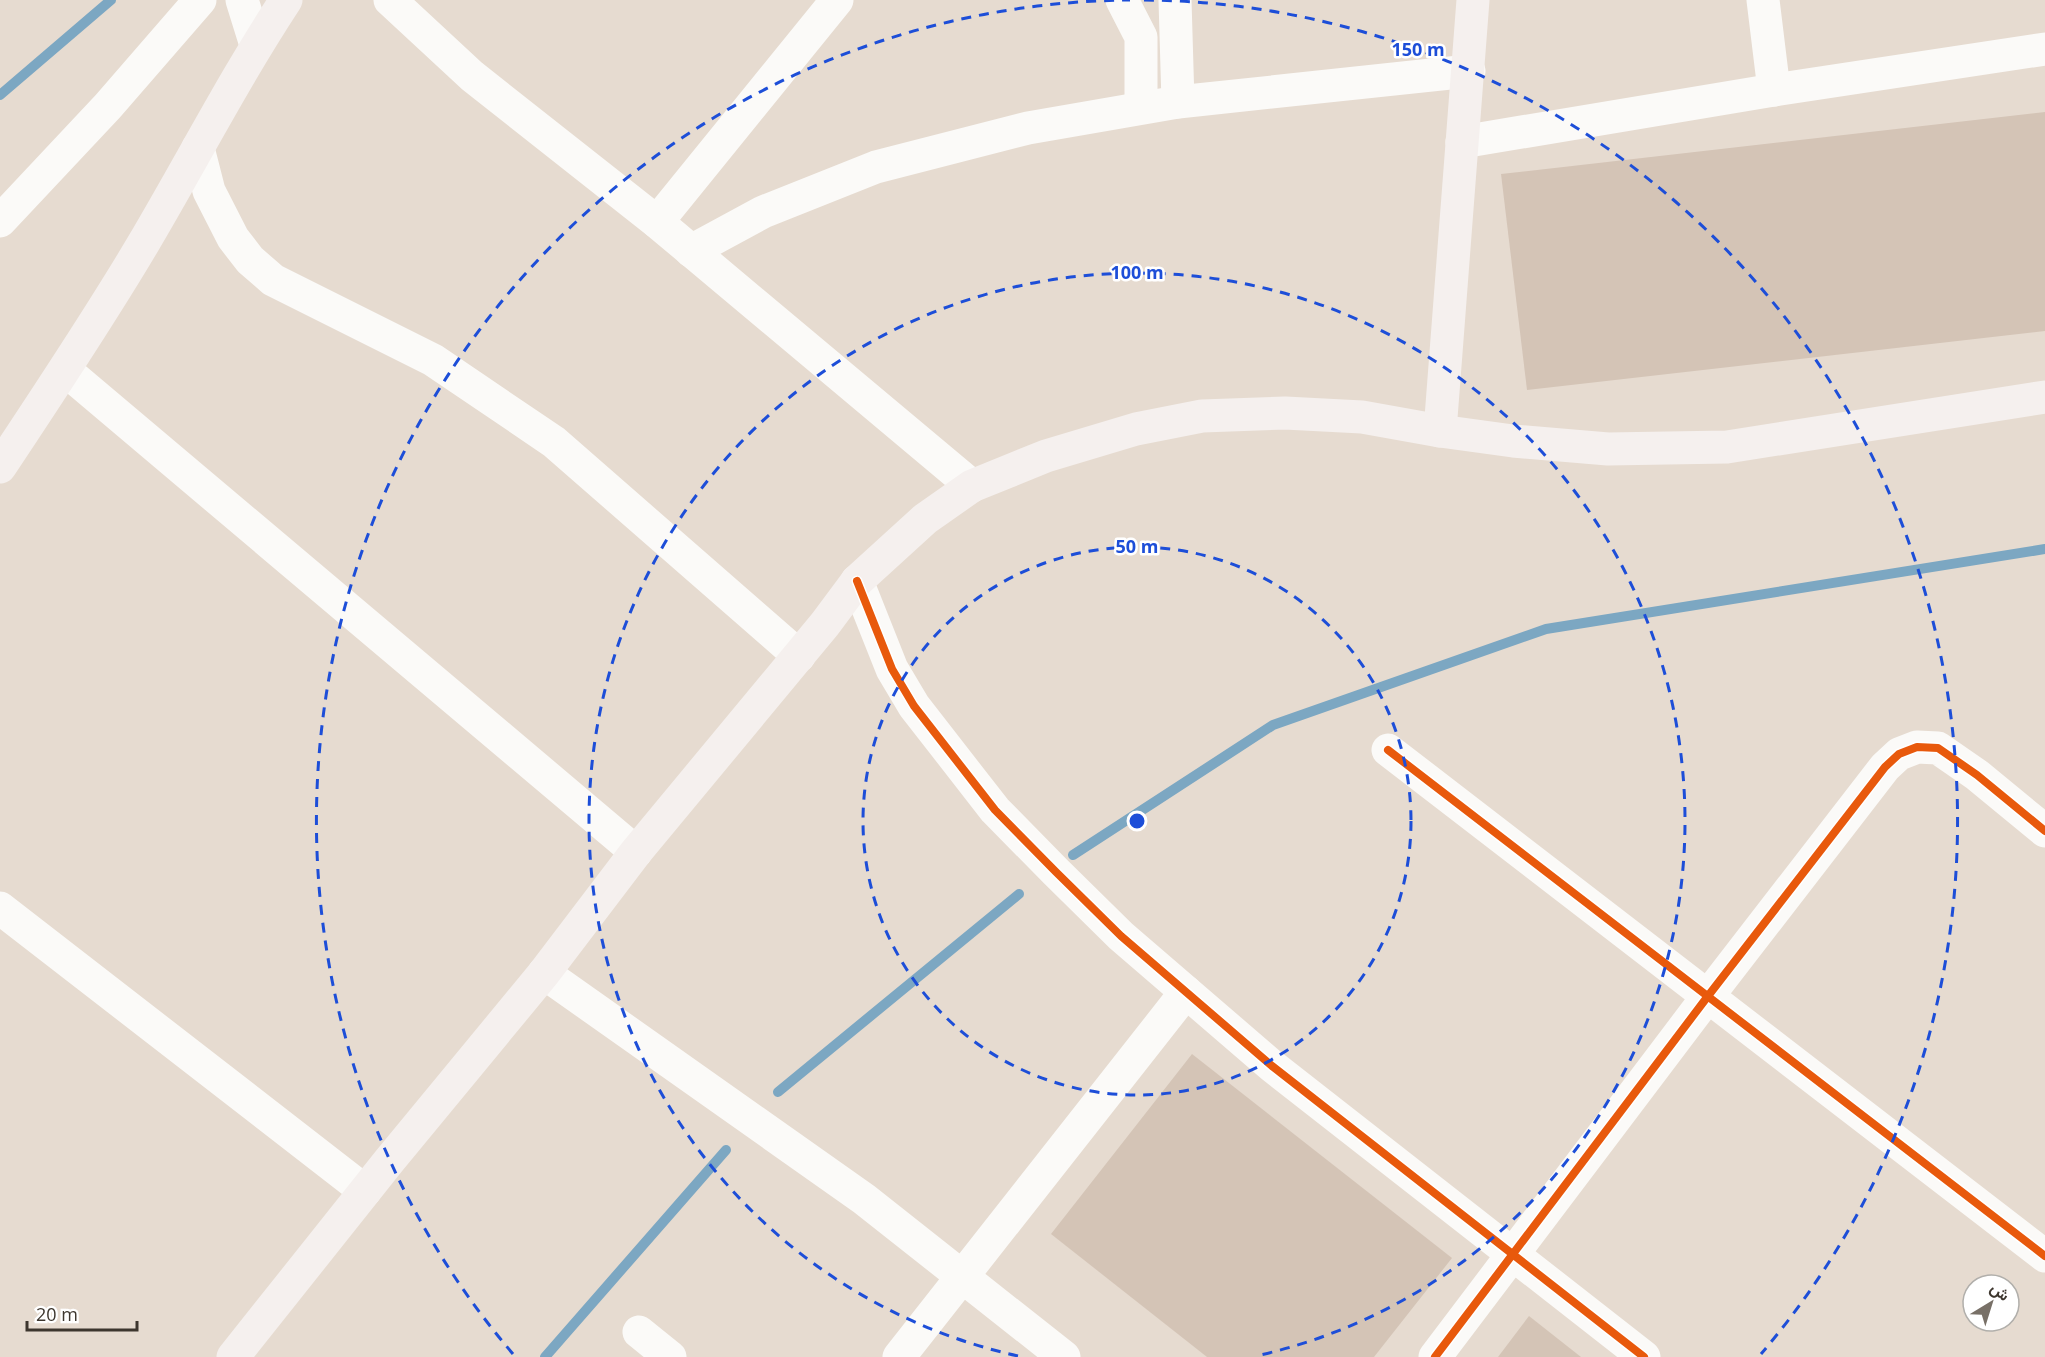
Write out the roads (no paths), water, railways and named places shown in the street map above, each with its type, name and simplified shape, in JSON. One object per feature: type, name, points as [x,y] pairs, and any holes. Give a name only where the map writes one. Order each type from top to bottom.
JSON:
[{"type":"main road","points":[[0,466],[65,370],[143,244],[256,45],[286,0]]},
{"type":"main road","points":[[1440,431],[1473,0]]},
{"type":"main road","points":[[240,1355],[365,1191],[544,973],[636,852],[799,656],[857,581],[925,519],[972,486],[1046,456],[1136,429],[1202,416],[1285,412],[1362,417],[1513,441],[1608,449],[1727,447],[2045,397]]},
{"type":"street","points":[[0,221],[108,106],[201,0]]},
{"type":"street","points":[[242,0],[256,45]]},
{"type":"street","points":[[390,0],[472,76],[657,222],[972,486]]},
{"type":"street","points":[[657,222],[837,0]]},
{"type":"street","points":[[1122,0],[1141,37],[1142,107]]},
{"type":"street","points":[[1175,0],[1178,102]]},
{"type":"street","points":[[1763,0],[1774,90]]},
{"type":"street","points":[[1462,142],[1774,90],[2045,49]]},
{"type":"street","points":[[691,251],[763,212],[818,188],[876,167],[1028,128],[1178,102],[1469,71]]},
{"type":"street","points":[[198,148],[209,190],[233,238],[250,260],[273,280],[433,360],[554,442],[799,656]]},
{"type":"street","points":[[65,370],[636,852]]},
{"type":"street","points":[[857,581],[892,669],[914,706],[995,810],[1120,936],[1272,1066],[1644,1357]]},
{"type":"street","points":[[1436,1357],[1708,996],[1885,767],[1899,754],[1917,747],[1938,748],[1977,775],[2045,831]]},
{"type":"street","points":[[1388,750],[2045,1256]]},
{"type":"street","points":[[0,908],[365,1191]]},
{"type":"street","points":[[544,973],[864,1199],[1064,1357]]},
{"type":"street","points":[[899,1357],[1186,992]]},
{"type":"street","points":[[639,1332],[670,1357]]},
{"type":"waterway","points":[[0,95],[111,0]]},
{"type":"waterway","points":[[1073,855],[1273,725],[1546,629],[2045,549]]},
{"type":"waterway","points":[[778,1092],[1019,894]]},
{"type":"waterway","points":[[545,1357],[726,1150]]}]
